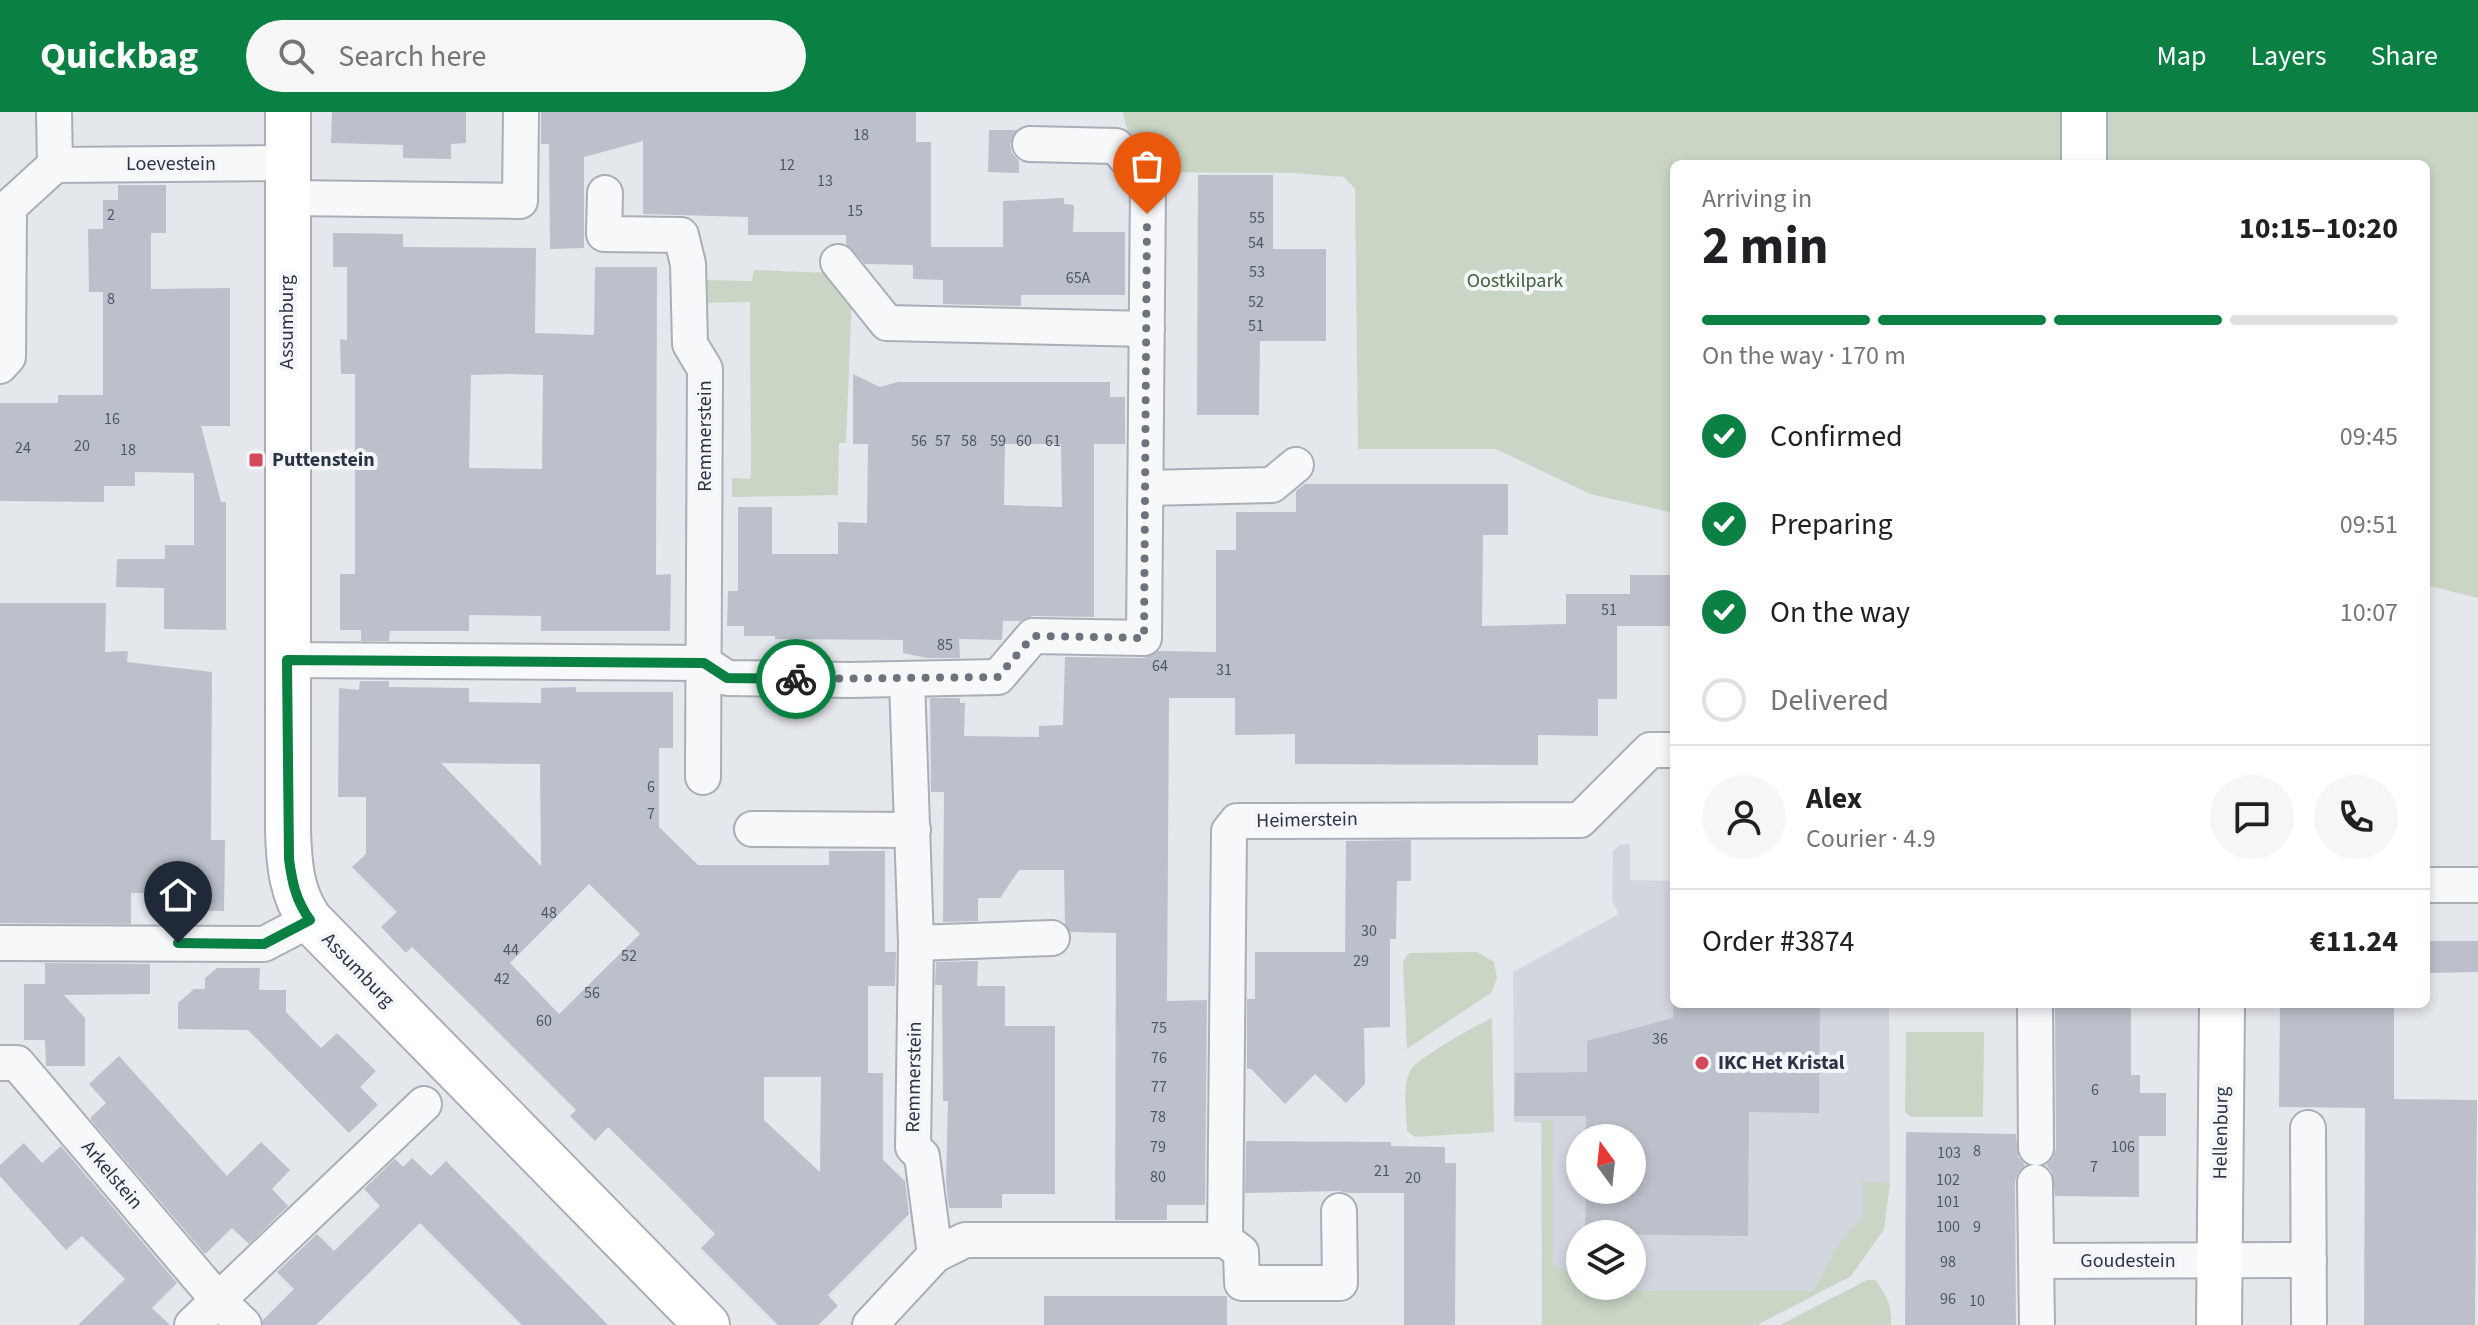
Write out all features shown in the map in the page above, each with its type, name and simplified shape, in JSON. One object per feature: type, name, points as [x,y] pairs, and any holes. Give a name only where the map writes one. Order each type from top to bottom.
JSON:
[{"type":"street","points":[[0,366],[8,357],[9,207],[55,165],[54,112]]},
{"type":"street","name":"Assumburg","points":[[288,112],[287,660],[289,859],[293,886],[301,908],[310,920],[707,1325]]},
{"type":"street","points":[[288,181],[520,201],[521,112]]},
{"type":"street","points":[[2084,112],[2084,160]]},
{"type":"street","points":[[287,660],[704,663],[727,678],[907,680],[998,677],[1033,636],[1144,638],[1148,185],[1117,134],[1030,144]]},
{"type":"street","name":"Loevestein","points":[[55,165],[288,181]]},
{"type":"street","name":"Remmerstein","points":[[605,193],[604,234],[681,235],[688,264],[690,344],[705,369],[703,777]]},
{"type":"street","points":[[838,262],[887,323],[1147,329]]},
{"type":"street","points":[[1146,488],[1272,485],[1296,465]]},
{"type":"street","name":"Remmerstein","points":[[907,680],[916,943],[913,1147],[922,1156],[935,1255]]},
{"type":"street","name":"Heimerstein","points":[[1339,1211],[1340,1283],[1242,1283],[1241,1252],[1225,1240],[1229,831],[1237,821],[1580,820],[1650,750],[1670,750]]},
{"type":"street","points":[[752,829],[913,830]]},
{"type":"street","points":[[2430,885],[2478,885]]},
{"type":"street","points":[[0,943],[264,944],[310,920]]},
{"type":"street","points":[[916,943],[1052,938]]},
{"type":"street","points":[[2035,1008],[2036,1148]]},
{"type":"street","name":"Hellenburg","points":[[2219,1325],[2222,1008]]},
{"type":"street","name":"Arkelstein","points":[[0,1063],[17,1063],[218,1300],[244,1325]]},
{"type":"street","points":[[192,1325],[424,1104]]},
{"type":"street","points":[[2308,1128],[2309,1325]]},
{"type":"street","points":[[2035,1182],[2037,1325]]},
{"type":"street","points":[[870,1325],[935,1255],[965,1240],[1225,1240]]},
{"type":"street","points":[[2219,1262],[2309,1260]]},
{"type":"street","name":"Goudestein","points":[[2036,1261],[2219,1262]]},
{"type":"shaded area","name":"IKC Het Kristal","points":[[1630,844],[1630,880],[1670,881],[1670,1008],[1889,1008],[1890,1183],[1884,1229],[1851,1276],[1757,1325],[1542,1325],[1541,1123],[1514,1122],[1513,972],[1619,914],[1612,901],[1613,851],[1619,845]]},
{"type":"green space","name":"Oostkilpark","points":[[1123,112],[2478,112],[2478,598],[2430,586],[2430,160],[1670,160],[1670,512],[1590,494],[1496,449],[1358,449],[1355,189],[1344,177],[1293,173],[1137,172]]},
{"type":"green space","points":[[754,270],[829,273],[852,294],[846,443],[839,443],[838,495],[732,497],[732,478],[750,479],[751,472],[750,302],[701,303],[702,280],[752,281]]},
{"type":"green space","points":[[1477,952],[1494,962],[1497,978],[1491,993],[1407,1049],[1403,961],[1409,953]]},
{"type":"green space","points":[[1492,1018],[1494,1132],[1415,1137],[1407,1131],[1406,1090],[1412,1068],[1437,1049]]},
{"type":"green space","points":[[1906,1032],[1984,1032],[1983,1117],[1911,1117],[1905,1112]]},
{"type":"green space","points":[[1553,1120],[1553,1264],[1566,1272],[1566,1300],[1646,1300],[1646,1291],[1813,1291],[1842,1239],[1863,1217],[1863,1182],[1890,1183],[1884,1229],[1851,1276],[1757,1325],[1542,1325],[1542,1121]]},
{"type":"green space","points":[[1867,1280],[1875,1280],[1886,1296],[1891,1325],[1780,1325]]},
{"type":"building","points":[[332,112],[466,112],[466,143],[451,144],[451,159],[403,158],[403,145],[331,143]]},
{"type":"building","points":[[541,112],[916,112],[916,142],[931,142],[931,247],[1003,247],[1003,201],[1064,198],[1064,204],[1074,205],[1073,232],[1125,232],[1125,295],[1021,295],[1021,306],[943,304],[943,280],[913,279],[913,265],[865,264],[846,244],[846,235],[748,235],[748,217],[643,214],[643,141],[584,157],[584,248],[550,249],[549,144],[541,144]]},
{"type":"building","points":[[989,130],[1017,130],[1010,144],[1012,153],[1019,161],[1019,173],[988,172]]},
{"type":"building","points":[[1198,175],[1273,175],[1273,249],[1326,249],[1326,341],[1260,341],[1259,415],[1197,415]]},
{"type":"building","points":[[118,185],[166,185],[166,233],[151,233],[151,289],[230,288],[230,426],[201,426],[221,502],[226,502],[226,630],[164,629],[164,588],[116,587],[117,559],[165,559],[165,545],[194,545],[194,473],[135,472],[135,486],[104,486],[104,502],[0,501],[0,403],[58,403],[58,395],[103,395],[103,292],[89,292],[88,229],[103,229],[103,200],[118,200]]},
{"type":"building","points":[[333,233],[403,234],[403,247],[536,248],[535,333],[594,335],[595,267],[657,267],[656,575],[671,574],[670,631],[541,631],[541,616],[469,615],[469,631],[390,631],[389,641],[361,641],[361,630],[340,630],[340,574],[355,574],[355,374],[341,374],[340,339],[347,340],[347,267],[333,267]],"holes":[[[471,375],[543,375],[542,469],[469,468]]]},
{"type":"building","points":[[853,374],[880,387],[898,382],[1110,382],[1110,397],[1125,397],[1125,444],[1094,444],[1094,617],[1033,616],[1020,621],[1003,621],[1002,640],[959,639],[960,658],[927,658],[903,653],[903,640],[775,639],[775,636],[744,636],[744,626],[727,626],[728,591],[738,591],[738,507],[772,507],[772,554],[838,554],[838,522],[867,523],[868,444],[853,444]],"holes":[[[1005,444],[1061,444],[1062,507],[1004,505]]]},
{"type":"building","points":[[1305,484],[1508,484],[1508,535],[1483,535],[1482,626],[1566,624],[1566,594],[1630,594],[1630,575],[1670,575],[1670,626],[1617,626],[1617,699],[1598,699],[1598,736],[1538,735],[1538,765],[1295,764],[1295,734],[1235,735],[1235,698],[1169,698],[1167,1001],[1207,1000],[1205,1205],[1167,1205],[1167,1220],[1115,1220],[1116,933],[1070,932],[1065,924],[1064,870],[1019,870],[1000,898],[978,898],[978,921],[943,922],[944,792],[931,792],[930,698],[960,698],[960,703],[965,703],[964,736],[1039,737],[1039,726],[1063,725],[1065,657],[1144,658],[1158,651],[1216,652],[1216,550],[1236,550],[1236,512],[1296,512],[1296,491]]},
{"type":"building","points":[[0,603],[106,603],[105,652],[128,651],[127,662],[212,672],[211,840],[225,840],[224,911],[191,911],[191,893],[131,893],[131,924],[0,923]]},
{"type":"building","points":[[360,681],[389,681],[389,687],[469,688],[469,702],[541,703],[541,688],[576,687],[576,692],[673,692],[673,748],[659,748],[659,827],[698,865],[829,865],[829,851],[885,851],[885,952],[896,952],[895,986],[868,986],[868,1073],[883,1073],[883,1160],[905,1181],[909,1214],[828,1295],[838,1306],[818,1325],[778,1325],[701,1248],[715,1234],[670,1188],[608,1127],[595,1141],[570,1116],[576,1110],[479,1013],[412,947],[406,953],[381,927],[397,912],[352,867],[366,854],[366,797],[338,797],[339,688],[359,690]],"holes":[[[441,763],[540,764],[541,866]],[[589,884],[640,934],[559,1014],[510,963]],[[764,1077],[821,1077],[820,1172],[764,1120]]]},
{"type":"building","points":[[1411,840],[1411,881],[1397,881],[1396,939],[1390,939],[1390,1027],[1364,1028],[1365,1084],[1346,1103],[1315,1074],[1285,1104],[1251,1069],[1247,1069],[1247,999],[1255,999],[1255,952],[1345,952],[1346,841]]},
{"type":"building","points":[[2430,941],[2478,941],[2478,972],[2430,973]]},
{"type":"building","points":[[978,961],[977,986],[1005,986],[1005,1026],[1055,1026],[1055,1194],[1002,1194],[1002,1208],[949,1208],[946,1182],[948,1101],[943,1101],[942,985],[935,985],[936,962]]},
{"type":"building","points":[[45,963],[150,964],[150,994],[64,995],[85,1018],[85,1066],[46,1066],[45,1040],[24,1040],[24,984],[45,984]]},
{"type":"building","points":[[217,968],[260,968],[259,990],[286,990],[286,1012],[321,1048],[337,1033],[376,1071],[360,1087],[378,1105],[349,1133],[248,1030],[178,1029],[178,1003],[194,989],[205,989],[205,978]]},
{"type":"building","points":[[1673,1008],[1820,1008],[1819,1113],[1749,1112],[1748,1236],[1646,1235],[1646,1220],[1585,1220],[1586,1204],[1646,1204],[1646,1124],[1586,1124],[1586,1116],[1514,1116],[1515,1073],[1587,1072],[1587,1041],[1673,1018]]},
{"type":"building","points":[[2055,1008],[2131,1008],[2131,1075],[2140,1075],[2140,1093],[2166,1093],[2166,1136],[2139,1136],[2139,1197],[2055,1196],[2052,1172],[2046,1165],[2053,1158],[2056,1148]]},
{"type":"building","points":[[2280,1008],[2394,1008],[2394,1099],[2477,1100],[2475,1325],[2364,1325],[2365,1108],[2279,1107]]},
{"type":"building","points":[[119,1056],[227,1176],[261,1142],[290,1170],[272,1189],[288,1206],[249,1244],[232,1228],[205,1254],[91,1120],[106,1103],[89,1084]]},
{"type":"building","points":[[1906,1132],[2016,1134],[2018,1157],[2025,1165],[2018,1172],[2015,1182],[2016,1325],[1905,1325]]},
{"type":"building","points":[[1246,1141],[1391,1142],[1391,1146],[1445,1147],[1445,1163],[1456,1163],[1455,1325],[1404,1325],[1404,1193],[1245,1193]]},
{"type":"building","points":[[24,1143],[42,1163],[61,1146],[177,1283],[152,1308],[170,1325],[78,1325],[125,1279],[82,1236],[66,1250],[0,1176],[0,1165]]},
{"type":"building","points":[[412,1158],[431,1176],[446,1161],[608,1325],[522,1325],[420,1223],[316,1325],[263,1325],[263,1320],[294,1289],[277,1272],[317,1234],[334,1251],[380,1206],[364,1189],[395,1159],[403,1167]]},
{"type":"building","points":[[1044,1296],[1227,1296],[1227,1325],[1044,1325]]},
{"type":"way so far","points":[[796,679],[998,677],[1033,636],[1144,638],[1147,214]]},
{"type":"place","name":"Puttenstein","points":[[256,460]]},
{"type":"place","name":"IKC Het Kristal","points":[[1702,1063]]},
{"type":"route","points":[[178,943],[264,944],[310,920],[301,908],[293,886],[289,859],[287,660],[704,663],[727,678],[796,679]]}]
